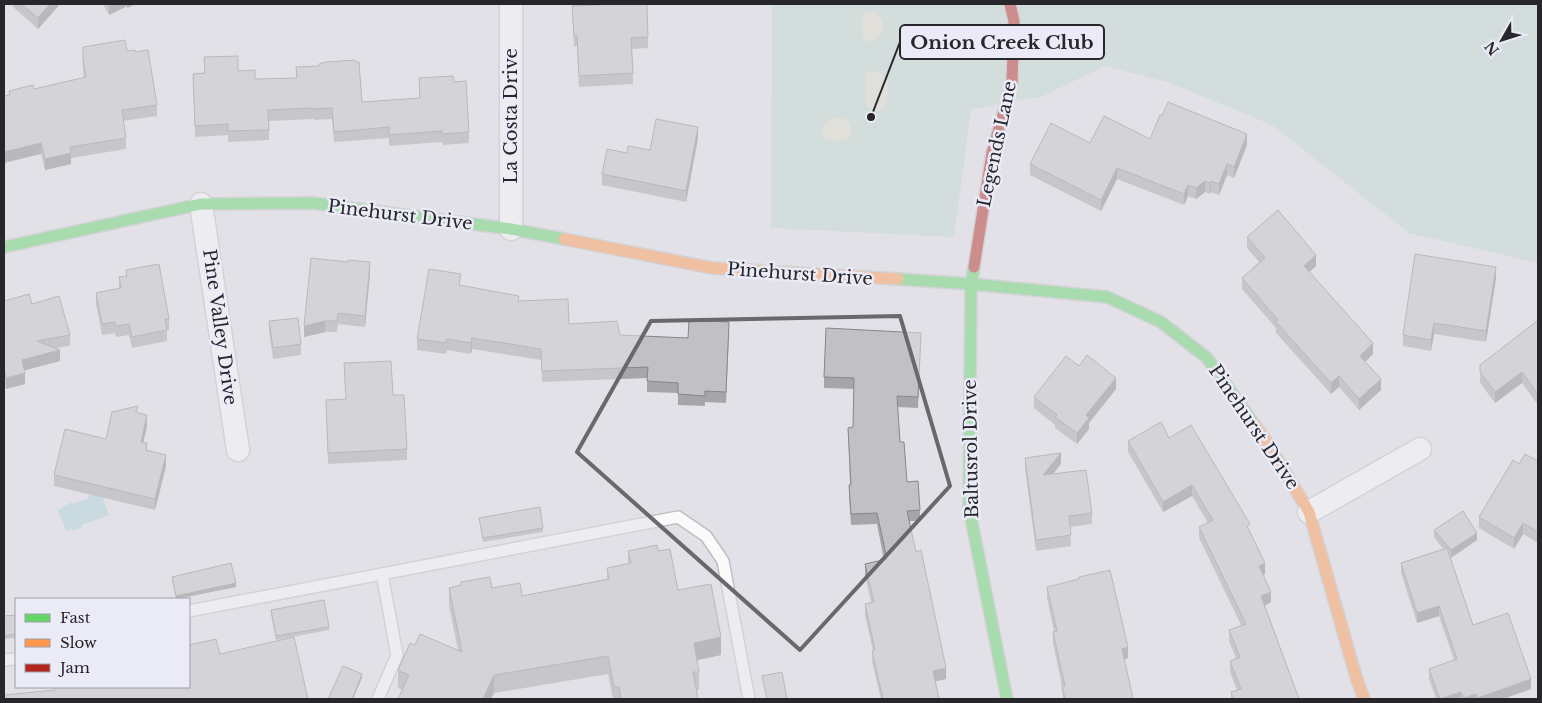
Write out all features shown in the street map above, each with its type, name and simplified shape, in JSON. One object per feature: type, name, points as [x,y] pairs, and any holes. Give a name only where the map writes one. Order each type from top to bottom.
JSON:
[{"type":"street","name":"La Costa Drive","points":[[511,4],[511,229]]},
{"type":"street","name":"Legends Lane","points":[[971,284],[992,152],[1012,83],[1014,21],[1010,4]]},
{"type":"street","name":"Pinehurst Drive","points":[[4,247],[201,204],[312,203],[511,229],[712,268],[971,284],[1107,298],[1161,322],[1207,358],[1269,445],[1309,512],[1364,699]]},
{"type":"street","name":"Pine Valley Drive","points":[[201,204],[238,450]]},
{"type":"street","name":"Baltusrol Drive","points":[[971,284],[969,508],[1007,699]]},
{"type":"street","points":[[1309,512],[1420,449]]},
{"type":"lane","points":[[190,611],[678,517],[706,536],[723,561],[749,699]]},
{"type":"lane","points":[[378,699],[397,655],[382,574]]},
{"type":"highlighted area","points":[[900,316],[950,486],[800,650],[577,452],[651,321]]},
{"type":"green space","points":[[772,4],[1538,4],[1538,263],[1409,233],[1272,125],[1170,83],[1105,66],[1041,97],[971,109],[954,237],[771,228]]},
{"type":"sand","points":[[870,11],[880,17],[883,25],[881,33],[874,42],[868,42],[863,38],[863,16],[864,13]]},
{"type":"sand","points":[[870,71],[883,75],[887,80],[886,101],[884,108],[880,110],[871,111],[866,103],[866,74]]},
{"type":"sand","points":[[839,117],[846,119],[851,124],[851,136],[837,141],[822,138],[823,126]]},
{"type":"water","points":[[94,490],[101,493],[109,515],[81,525],[81,528],[73,531],[72,529],[66,531],[58,510],[72,502],[73,504],[87,499]]},
{"type":"building","points":[[21,4],[50,4],[38,18]]},
{"type":"building","points":[[647,4],[648,37],[631,38],[633,73],[579,76],[577,36],[574,36],[572,6]]},
{"type":"building","points":[[125,40],[127,51],[148,50],[157,105],[122,110],[126,138],[70,147],[71,153],[45,159],[41,143],[4,152],[4,96],[10,95],[9,91],[33,85],[34,89],[86,77],[83,47]]},
{"type":"building","points":[[238,56],[238,71],[255,70],[255,79],[297,78],[296,67],[319,66],[319,64],[326,62],[355,60],[359,62],[362,102],[420,98],[419,78],[453,76],[454,82],[466,81],[469,132],[443,134],[442,131],[389,135],[389,127],[334,132],[332,108],[268,110],[269,130],[228,131],[228,124],[195,126],[193,74],[205,73],[204,57]]},
{"type":"building","points":[[1168,102],[1247,134],[1234,167],[1227,164],[1219,184],[1205,181],[1196,188],[1188,185],[1184,194],[1117,168],[1101,200],[1030,164],[1051,123],[1090,143],[1104,116],[1150,139],[1160,115],[1162,116]]},
{"type":"building","points":[[656,119],[698,127],[686,191],[602,174],[607,149],[627,153],[628,146],[650,150]]},
{"type":"building","points":[[1278,210],[1316,255],[1304,266],[1373,343],[1360,356],[1381,379],[1359,399],[1339,376],[1331,383],[1276,322],[1278,320],[1242,278],[1265,258],[1247,237]]},
{"type":"building","points":[[1415,254],[1496,267],[1486,331],[1434,323],[1431,340],[1403,335]]},
{"type":"building","points":[[311,258],[370,262],[365,316],[338,313],[337,321],[325,321],[304,326]]},
{"type":"building","points":[[159,264],[169,319],[165,319],[167,330],[132,337],[129,324],[116,326],[115,322],[102,324],[96,293],[121,288],[119,277],[127,276],[126,270]]},
{"type":"building","points":[[429,269],[461,274],[459,285],[519,296],[518,301],[568,299],[569,324],[617,321],[620,335],[688,338],[689,320],[729,322],[726,392],[705,391],[705,396],[678,394],[678,383],[647,381],[648,367],[542,371],[541,349],[472,338],[471,343],[447,339],[446,343],[417,339]]},
{"type":"building","points":[[29,294],[32,304],[59,296],[70,335],[37,341],[60,350],[22,360],[25,373],[6,378],[4,370],[4,301]]},
{"type":"building","points":[[298,318],[301,344],[273,348],[269,321]]},
{"type":"building","points":[[1537,321],[1538,394],[1522,372],[1495,392],[1480,372],[1480,365]]},
{"type":"building","points":[[826,328],[921,333],[918,397],[897,396],[900,442],[904,442],[907,482],[918,481],[920,510],[907,511],[916,552],[921,550],[946,668],[933,671],[939,699],[883,699],[872,651],[875,650],[865,604],[874,602],[865,564],[887,559],[877,513],[851,514],[848,428],[853,427],[854,378],[824,377]]},
{"type":"building","points":[[1087,355],[1116,378],[1086,415],[1089,418],[1077,433],[1055,417],[1057,415],[1034,397],[1066,356],[1079,366]]},
{"type":"building","points":[[391,361],[393,395],[404,395],[407,449],[328,453],[326,400],[346,399],[344,363]]},
{"type":"building","points":[[138,406],[136,412],[147,415],[141,442],[147,443],[146,450],[166,455],[155,499],[54,475],[65,429],[106,439],[112,412]]},
{"type":"building","points":[[1161,422],[1169,438],[1191,425],[1250,524],[1247,526],[1265,563],[1259,566],[1271,592],[1261,596],[1299,699],[1233,699],[1231,692],[1241,689],[1230,661],[1240,657],[1229,630],[1246,624],[1199,527],[1213,520],[1192,485],[1163,502],[1128,441]]},
{"type":"building","points":[[1061,453],[1043,475],[1086,470],[1092,513],[1069,516],[1071,535],[1036,540],[1025,458]]},
{"type":"building","points":[[1525,454],[1538,461],[1538,532],[1523,523],[1514,538],[1479,517],[1513,460],[1519,464]]},
{"type":"building","points":[[540,507],[543,528],[483,538],[479,518]]},
{"type":"building","points":[[1463,511],[1477,533],[1451,550],[1434,530]]},
{"type":"building","points":[[657,545],[658,551],[670,549],[678,590],[711,584],[721,637],[694,643],[699,672],[693,672],[698,699],[621,699],[619,687],[614,687],[608,656],[494,675],[483,699],[398,699],[409,675],[398,670],[410,643],[415,645],[420,634],[462,652],[449,588],[461,585],[461,582],[490,577],[492,588],[520,583],[522,596],[609,579],[607,568],[631,563],[628,551]]},
{"type":"building","points":[[1447,548],[1473,625],[1508,613],[1531,679],[1478,698],[1476,694],[1464,698],[1461,692],[1440,699],[1429,669],[1457,659],[1439,606],[1417,613],[1401,563]]},
{"type":"building","points":[[231,563],[236,583],[176,596],[172,577]]},
{"type":"building","points":[[1110,570],[1128,647],[1122,649],[1133,698],[1065,699],[1062,686],[1065,686],[1053,632],[1057,631],[1047,587]]},
{"type":"building","points":[[324,600],[329,627],[276,636],[271,610]]},
{"type":"building","points":[[15,615],[15,634],[4,636],[4,616]]},
{"type":"building","points":[[294,637],[308,699],[4,699],[4,695],[55,690],[54,688],[190,688],[190,645],[216,639],[220,654]]},
{"type":"building","points":[[343,666],[362,674],[352,699],[328,699]]},
{"type":"building","points":[[782,672],[787,699],[767,699],[762,676]]},
{"type":"traffic: fast","points":[[4,247],[201,204],[312,203],[511,229],[564,239]]},
{"type":"traffic: fast","points":[[974,267],[971,284],[969,508],[1007,699]]},
{"type":"traffic: fast","points":[[898,279],[1107,297],[1161,322],[1207,358],[1254,424]]},
{"type":"traffic: slow","points":[[564,239],[712,268],[898,279]]},
{"type":"traffic: slow","points":[[1254,424],[1269,445],[1309,512],[1364,699]]},
{"type":"traffic: jam","points":[[974,267],[992,153],[1012,83],[1014,21],[1010,4]]},
{"type":"place","name":"Onion Creek Club","points":[[871,117]]}]
